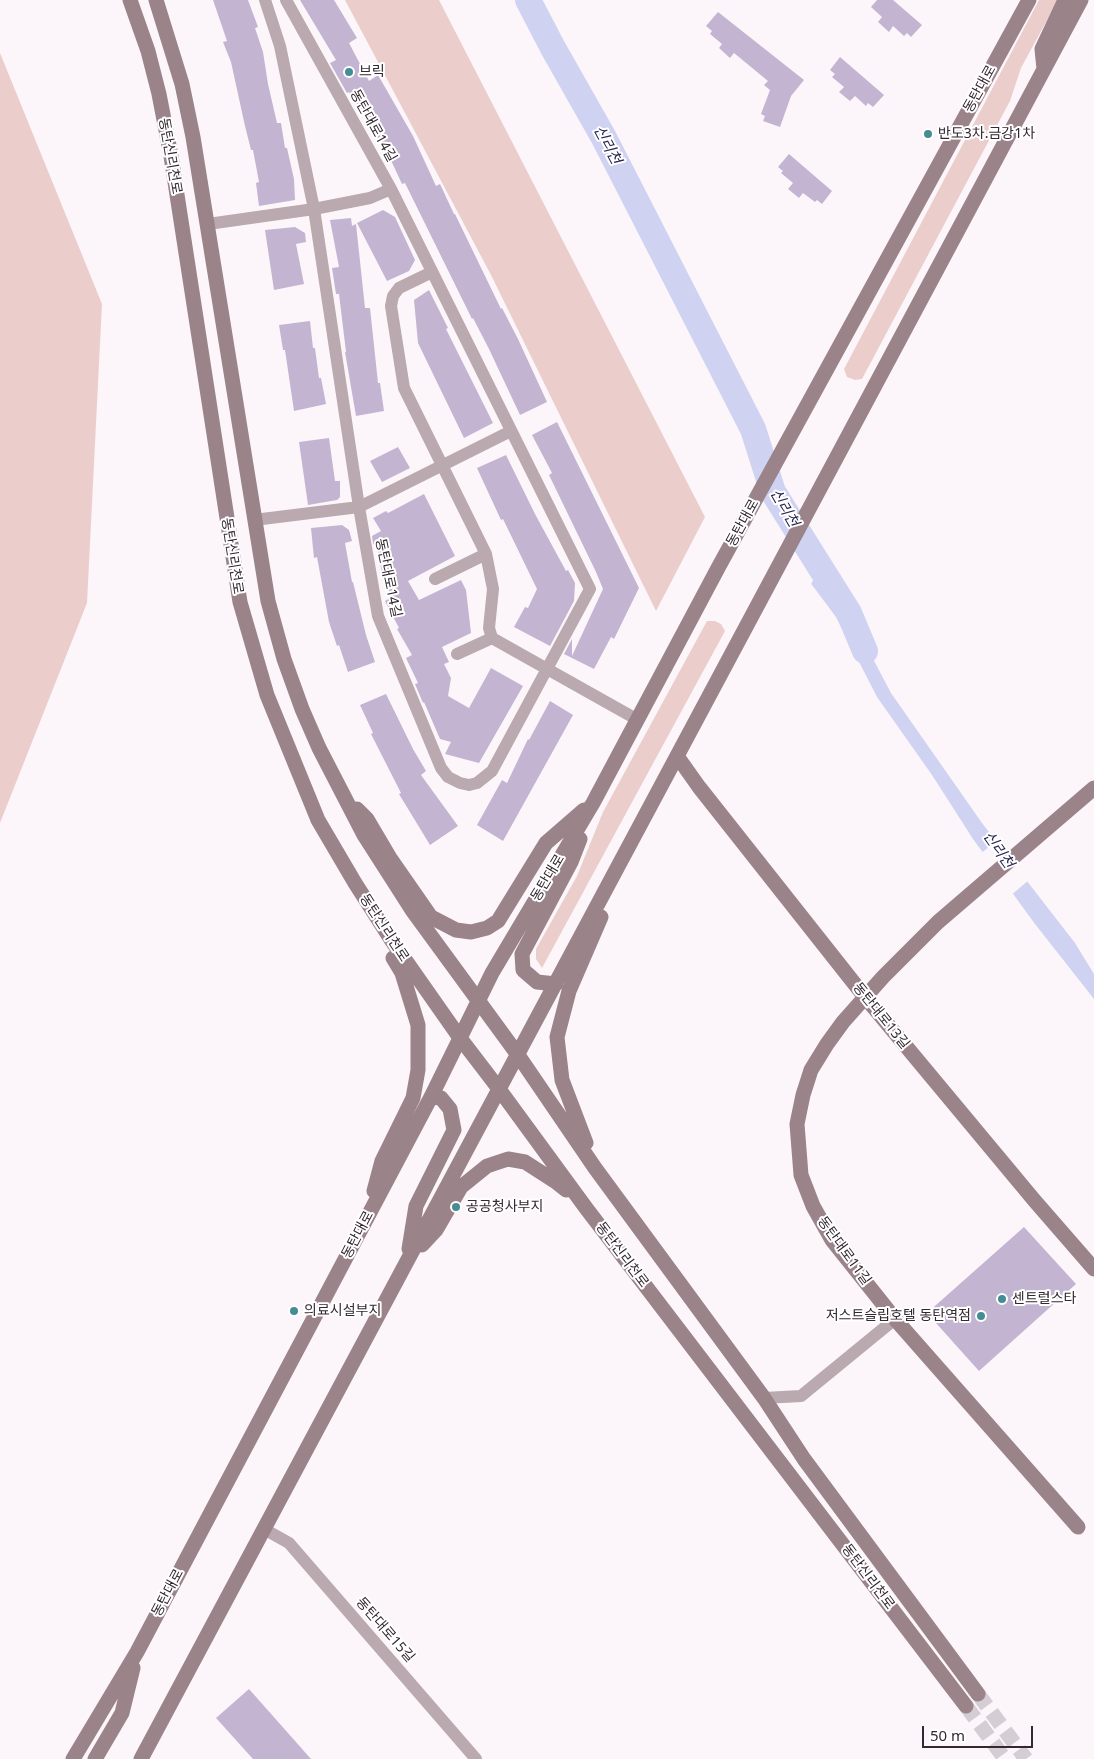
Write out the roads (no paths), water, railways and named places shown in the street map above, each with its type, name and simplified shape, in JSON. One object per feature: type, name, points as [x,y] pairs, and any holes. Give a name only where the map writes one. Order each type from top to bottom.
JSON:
[{"type":"main road","name":"동탄신리천로","points":[[130,0],[148,51],[159,94],[171,156],[240,602],[268,695],[318,820],[392,941],[460,1038],[586,1208],[966,1706]]},
{"type":"main road","name":"동탄신리천로","points":[[156,0],[182,84],[193,137],[268,601],[284,659],[302,709],[343,796],[387,874],[518,1055],[595,1168],[764,1398],[804,1460],[978,1694]]},
{"type":"main road","name":"동탄대로","points":[[73,1759],[137,1652],[431,1097],[477,1000],[593,803],[718,568],[1029,0]]},
{"type":"main road","points":[[1044,69],[1042,49],[1065,0]]},
{"type":"main road","points":[[141,1759],[1081,0]]},
{"type":"main road","name":"동탄대로13길","points":[[677,756],[699,787],[865,997],[1094,1269]]},
{"type":"main road","name":"동탄대로11길","points":[[1078,1527],[895,1319],[832,1240],[813,1206],[802,1175],[798,1150],[797,1124],[811,1070],[826,1044],[865,997],[938,922],[1094,788]]},
{"type":"main road","points":[[343,796],[367,819],[400,873],[431,917],[451,928],[472,932],[487,928],[498,921],[546,843],[593,803]]},
{"type":"main road","points":[[556,984],[537,982],[523,970],[522,954],[571,862],[593,803]]},
{"type":"main road","points":[[595,1168],[562,1080],[557,1037],[569,991],[633,839]]},
{"type":"main road","points":[[355,883],[370,922],[402,973],[418,1025],[418,1070],[414,1098],[382,1162],[364,1223]]},
{"type":"main road","points":[[408,1261],[416,1206],[454,1130],[450,1109],[441,1098],[431,1097]]},
{"type":"main road","points":[[408,1261],[436,1230],[461,1187],[488,1166],[508,1160],[525,1162],[556,1182],[586,1208]]},
{"type":"main road","points":[[95,1759],[122,1713],[137,1652]]},
{"type":"street","name":"동탄대로14길","points":[[265,0],[280,46],[314,209],[359,507],[378,616],[441,768],[448,777],[460,783],[468,785],[477,783],[492,772],[590,588],[390,189],[286,0]]},
{"type":"street","points":[[208,224],[314,209],[370,198],[390,189]]},
{"type":"street","points":[[432,272],[399,288],[393,296],[391,306],[404,388],[486,554],[493,589],[489,628],[492,638],[638,720]]},
{"type":"street","points":[[254,520],[359,507],[511,431]]},
{"type":"street","points":[[435,579],[486,554]]},
{"type":"street","points":[[457,654],[492,638]]},
{"type":"street","points":[[764,1398],[801,1396],[895,1319]]},
{"type":"street","name":"동탄대로15길","points":[[264,1529],[289,1543],[476,1759]]},
{"type":"water","points":[[778,518],[849,613],[891,693],[982,823],[1075,943],[1094,974],[1094,999],[1035,924],[973,839],[932,775],[877,697],[836,617],[770,529]]},
{"type":"waterway","name":"신리천","points":[[528,0],[604,138],[753,429],[773,492],[849,613],[865,651]]},
{"type":"tunnel","points":[[978,1694],[1026,1759]]},
{"type":"tunnel","points":[[966,1706],[1005,1759]]},
{"type":"place","name":"브릭","points":[[349,72]]},
{"type":"place","name":"반도3차.금강1차","points":[[928,134]]},
{"type":"place","name":"공공청사부지","points":[[456,1207]]},
{"type":"place","name":"센트럴스타","points":[[1002,1299]]},
{"type":"place","name":"의료시설부지","points":[[294,1311]]},
{"type":"place","name":"저스트슬립호텔 동탄역점","points":[[981,1316]]}]
